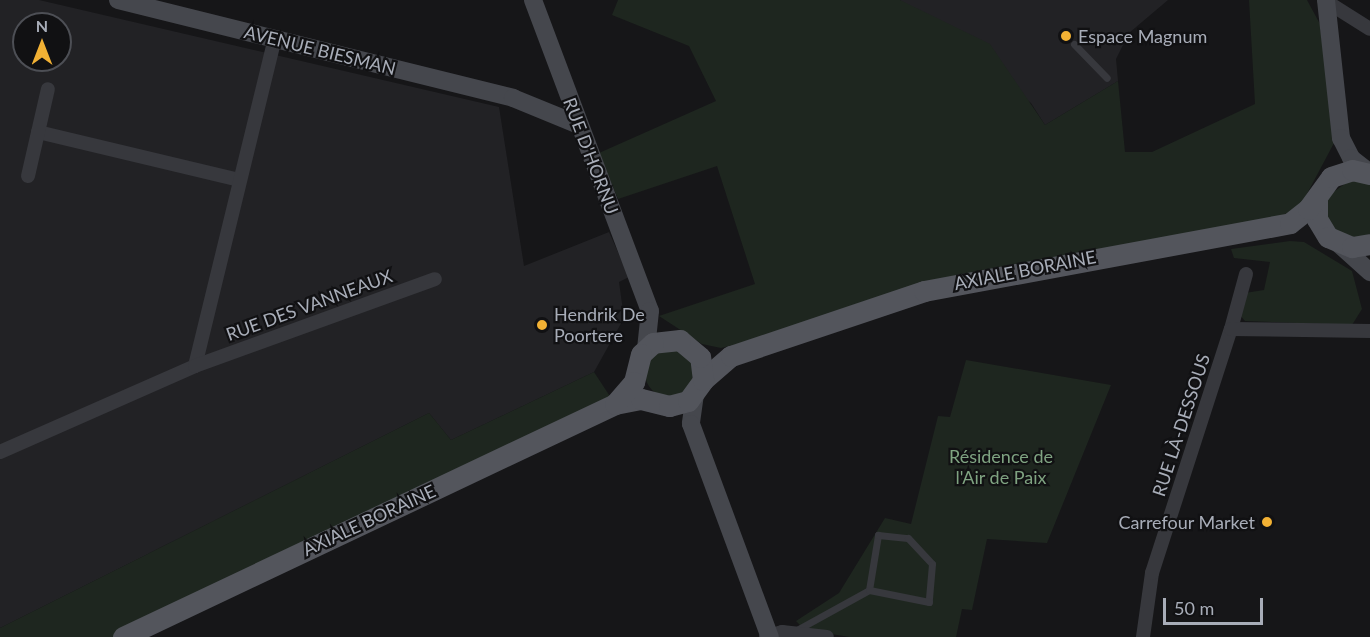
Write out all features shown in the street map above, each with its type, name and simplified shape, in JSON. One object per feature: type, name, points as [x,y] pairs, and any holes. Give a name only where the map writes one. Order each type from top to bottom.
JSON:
[{"type":"main road","name":"AXIALE BORAINE","points":[[615,404],[660,404],[699,387],[731,356],[973,280],[1276,227],[1298,218],[1341,172],[1370,173]]},
{"type":"main road","points":[[1320,192],[1317,219],[1334,241]]},
{"type":"main road","points":[[1276,227],[1334,241],[1370,244]]},
{"type":"main road","points":[[646,348],[662,339],[731,356]]},
{"type":"main road","points":[[687,344],[699,387]]},
{"type":"main road","name":"AXIALE BORAINE","points":[[123,637],[615,404],[634,382],[636,369],[646,348]]},
{"type":"main road","points":[[636,369],[639,388],[660,404]]},
{"type":"street","name":"AVENUE BIESMAN","points":[[118,0],[522,102],[579,125]]},
{"type":"street","name":"RUE D'HORNU","points":[[533,0],[650,311]]},
{"type":"street","points":[[1325,0],[1365,19],[1370,29]]},
{"type":"street","points":[[1325,0],[1341,138],[1351,158],[1370,173]]},
{"type":"street","name":"RUE DES VANNEAUX","points":[[195,366],[275,38]]},
{"type":"street","points":[[28,176],[48,89]]},
{"type":"street","name":"AVENUE BIESMAN","points":[[522,102],[569,100]]},
{"type":"street","points":[[38,132],[239,180]]},
{"type":"street","points":[[1320,192],[1341,138]]},
{"type":"street","points":[[1334,241],[1370,272]]},
{"type":"street","name":"RUE LÀ-DESSOUS","points":[[1143,637],[1152,573],[1231,329],[1246,274]]},
{"type":"street","name":"RUE DES VANNEAUX","points":[[0,452],[195,366],[435,279]]},
{"type":"street","points":[[650,311],[687,344]]},
{"type":"street","points":[[646,348],[650,311]]},
{"type":"street","points":[[1231,329],[1370,331]]},
{"type":"street","points":[[699,387],[691,424],[769,637],[793,632],[827,637]]},
{"type":"street","points":[[660,404],[691,424]]},
{"type":"lane","points":[[1074,44],[1107,78]]},
{"type":"lane","points":[[793,632],[869,590],[929,602],[932,564],[908,538],[878,536],[869,590]]},
{"type":"shaded area","points":[[0,0],[39,0],[499,107],[524,266],[609,232],[629,277],[619,282],[624,318],[594,372],[451,440],[429,413],[0,628]]},
{"type":"shaded area","points":[[900,0],[1168,0],[1129,33],[1116,59],[1118,81],[1045,125],[1031,103]]},
{"type":"green space","points":[[618,0],[900,0],[990,44],[1045,125],[1118,81],[1125,152],[1152,152],[1255,104],[1249,0],[1307,0],[1320,24],[1334,143],[1300,207],[1279,217],[721,348],[702,344],[659,316],[755,284],[717,166],[618,199],[599,153],[716,101],[689,46],[612,15]]},
{"type":"green space","points":[[1350,180],[1370,184],[1370,234],[1354,239],[1335,232],[1325,214],[1328,196]]},
{"type":"green space","points":[[1290,241],[1304,242],[1352,271],[1362,309],[1352,325],[1245,321],[1239,314],[1245,293],[1264,290],[1270,262],[1234,258],[1231,249]]},
{"type":"green space","points":[[664,349],[674,349],[689,359],[693,373],[692,382],[683,393],[674,397],[664,397],[649,387],[645,378],[645,368],[655,353]]},
{"type":"green space","name":"Résidence de l'Air de Paix","points":[[966,360],[1111,385],[1047,543],[987,539],[972,610],[962,609],[956,637],[850,637],[805,630],[796,621],[839,593],[885,518],[911,524],[938,416],[950,417]]},
{"type":"green space","points":[[594,372],[615,404],[121,637],[0,637],[0,628],[429,413],[451,440]]},
{"type":"place","name":"Espace Magnum","points":[[1066,36]]},
{"type":"place","name":"Hendrik De Poortere","points":[[542,325]]},
{"type":"place","name":"Carrefour Market","points":[[1267,522]]}]
